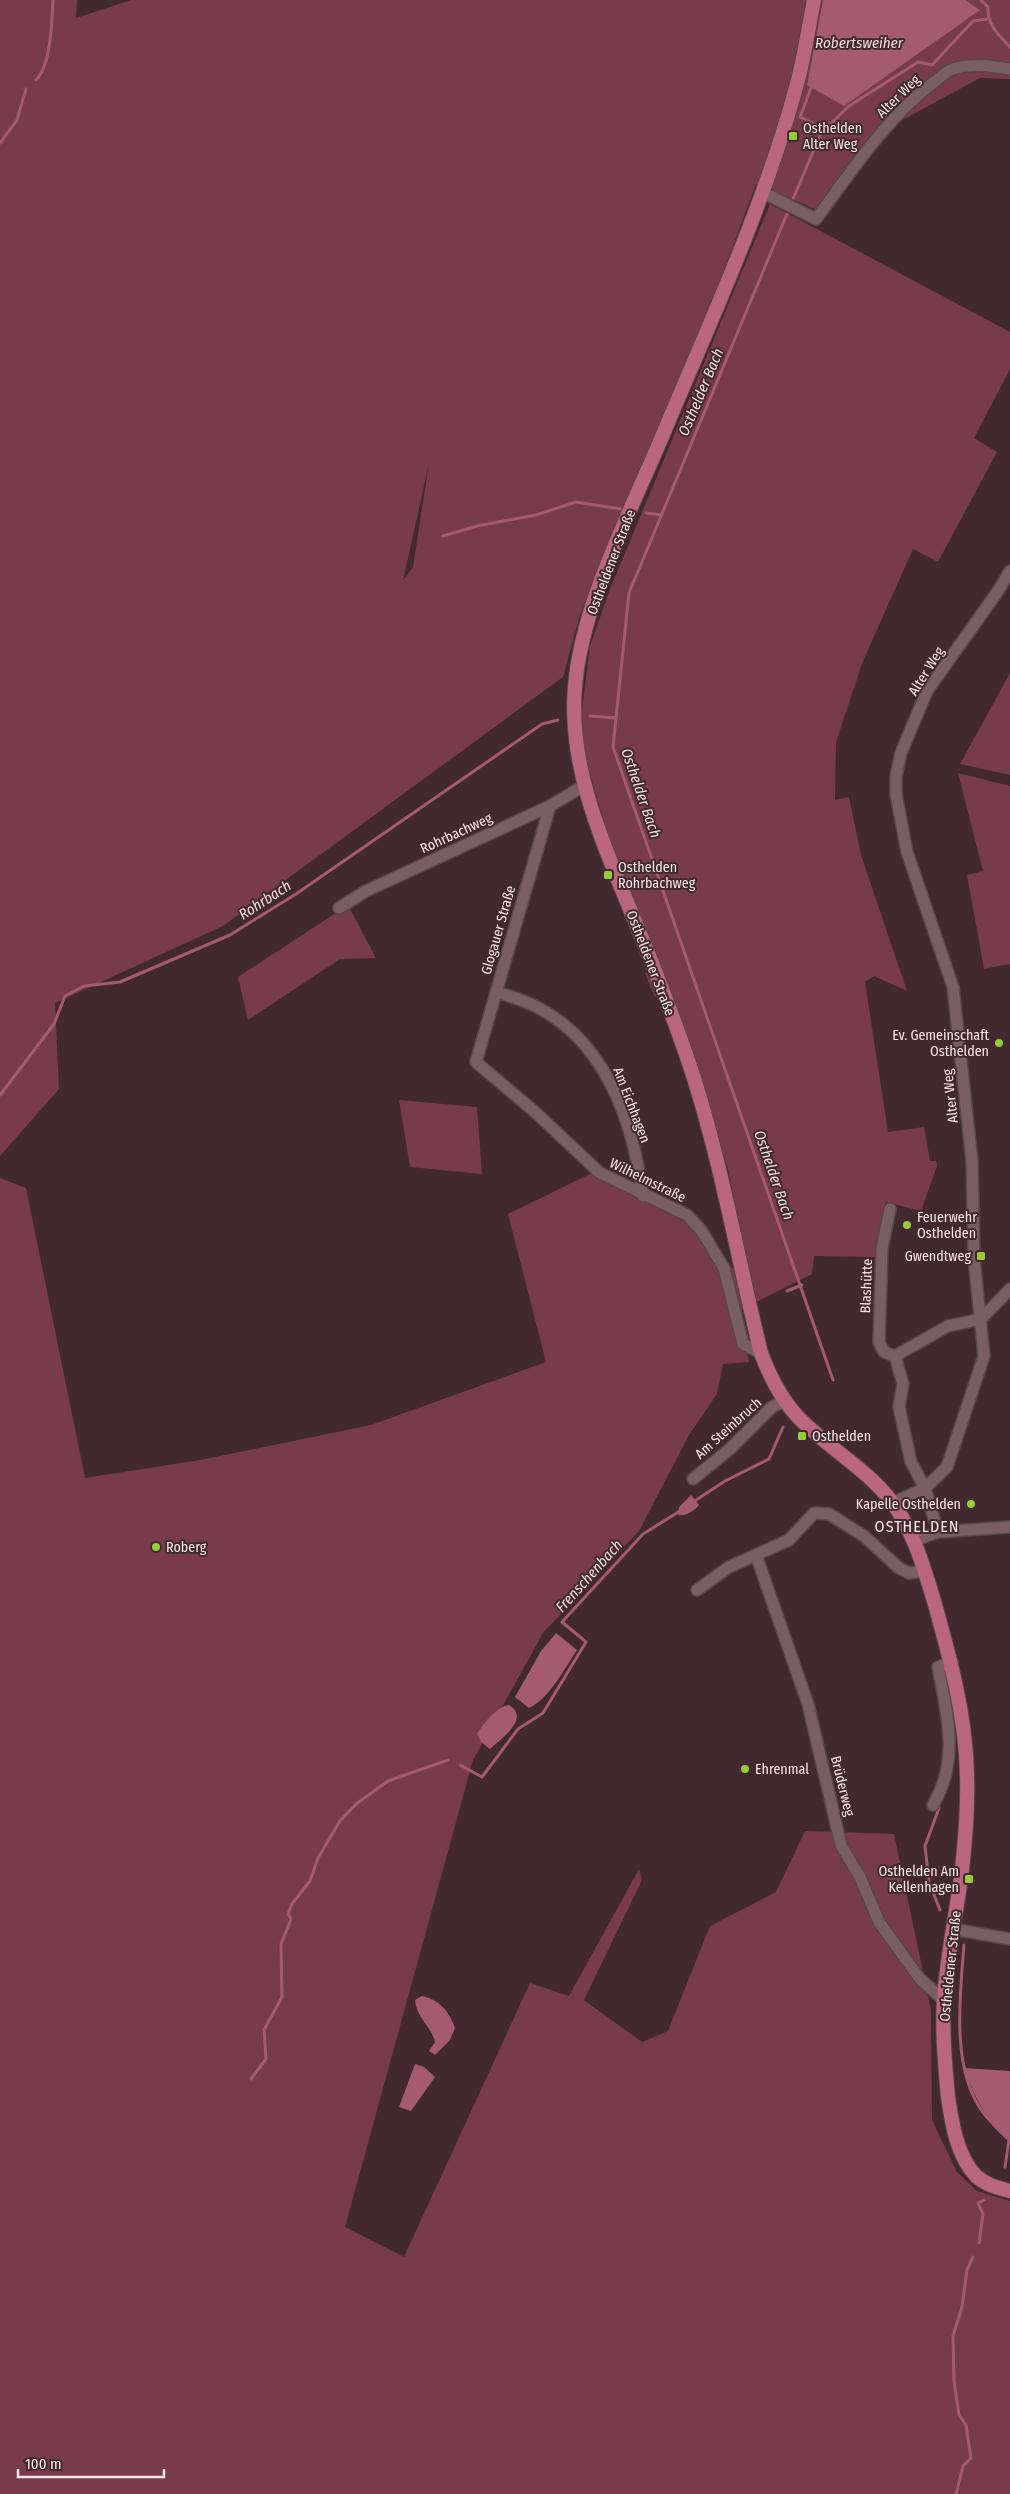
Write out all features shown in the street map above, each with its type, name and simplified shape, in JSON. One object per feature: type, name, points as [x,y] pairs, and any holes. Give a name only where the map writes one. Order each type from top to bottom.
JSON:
[{"type":"main road","name":"Ostheldener Straße","points":[[814,0],[796,89],[762,192],[726,284],[599,588],[580,645],[574,689],[575,722],[585,785],[604,844],[666,997],[694,1076],[718,1164],[761,1353],[769,1375],[785,1401],[816,1433],[866,1473],[893,1502],[913,1541],[925,1571],[952,1662],[967,1774],[961,1877],[944,2000],[943,2032],[950,2108],[957,2142],[970,2168],[985,2182],[1010,2191]]},
{"type":"street","name":"Alter Weg","points":[[762,192],[816,219],[867,151],[902,110],[924,90],[951,70],[976,65],[1010,68]]},
{"type":"street","name":"Alter Weg","points":[[893,1502],[925,1488],[947,1467],[984,1356],[974,1258],[972,1161],[953,986],[907,852],[896,794],[901,753],[927,692],[1010,571]]},
{"type":"street","name":"Rohrbachweg","points":[[339,908],[366,891],[550,806],[585,785]]},
{"type":"street","name":"Glogauer Straße","points":[[476,1062],[550,806]]},
{"type":"street","name":"Am Eichhagen","points":[[496,992],[528,1003],[553,1016],[590,1051],[605,1072],[617,1098],[638,1163],[643,1196]]},
{"type":"street","name":"Wilhelmstraße","points":[[476,1062],[536,1112],[600,1173],[643,1196],[687,1215],[701,1230],[724,1268],[743,1344],[761,1353]]},
{"type":"street","name":"Blashütte","points":[[890,1209],[882,1248],[879,1342],[884,1352],[895,1356],[903,1384],[899,1407],[911,1462],[925,1488],[938,1532]]},
{"type":"street","points":[[895,1356],[948,1326],[981,1319],[1010,1289]]},
{"type":"street","name":"Am Steinbruch","points":[[693,1479],[731,1448],[772,1407],[785,1401]]},
{"type":"street","points":[[697,1590],[729,1567],[789,1540],[814,1513],[829,1514],[864,1536],[899,1568],[909,1573],[925,1571]]},
{"type":"street","points":[[913,1541],[938,1532],[1010,1527]]},
{"type":"street","name":"Brüderweg","points":[[756,1555],[808,1704],[841,1845],[860,1878],[879,1922],[920,1979],[944,2000]]},
{"type":"street","points":[[933,1805],[943,1788],[951,1738],[938,1667],[952,1662]]},
{"type":"street","points":[[953,1928],[1010,1939]]},
{"type":"shaded area","points":[[0,0],[77,0],[76,18],[131,0],[823,0],[807,85],[844,105],[979,10],[965,0],[1010,0],[1010,79],[980,78],[895,124],[825,213],[756,184],[697,343],[580,615],[563,677],[223,926],[55,1003],[59,1089],[0,1156]],"holes":[[[429,463],[413,567],[403,581]]]},
{"type":"shaded area","points":[[770,204],[1010,332],[1010,369],[974,438],[997,452],[938,562],[913,549],[863,661],[836,742],[835,800],[849,797],[861,855],[907,991],[874,976],[865,982],[888,1132],[924,1127],[930,1161],[936,1161],[937,1166],[921,1211],[886,1202],[877,1257],[814,1256],[812,1274],[738,1311],[749,1362],[723,1364],[717,1394],[689,1435],[639,1531],[543,1633],[473,1760],[345,2227],[404,2257],[530,1983],[569,1996],[639,1869],[642,1880],[584,2000],[642,2042],[668,2031],[710,1926],[776,1892],[805,1831],[894,1834],[931,2010],[932,2120],[957,2172],[977,2191],[1010,2201],[1010,2494],[0,2494],[0,1178],[26,1188],[85,1478],[200,1460],[371,1425],[546,1362],[508,1214],[596,1171],[690,1214],[729,1269],[746,1261],[728,1169],[672,993],[655,997],[645,973],[661,968],[607,832],[583,750],[582,710],[590,646],[610,589]]},
{"type":"shaded area","points":[[1010,673],[1010,775],[960,764]]},
{"type":"shaded area","points":[[958,773],[1010,786],[1010,964],[984,969],[967,875],[983,871]]},
{"type":"shaded area","points":[[348,905],[376,958],[340,959],[248,1020],[238,977]]},
{"type":"shaded area","points":[[399,1100],[477,1107],[482,1174],[410,1167]]},
{"type":"water","name":"Robertsweiher","points":[[823,0],[965,0],[980,10],[844,106],[807,85]]},
{"type":"water","points":[[691,1495],[699,1505],[690,1513],[678,1515],[679,1507]]},
{"type":"water","points":[[556,1633],[577,1650],[550,1690],[529,1708],[515,1697],[541,1651]]},
{"type":"water","points":[[509,1705],[515,1710],[516,1722],[507,1734],[490,1749],[481,1742],[477,1734],[495,1712]]},
{"type":"water","points":[[422,1996],[439,2003],[447,2011],[455,2028],[450,2040],[435,2055],[429,2051],[435,2042],[433,2036],[416,2006],[415,2000]]},
{"type":"water","points":[[415,2064],[424,2067],[435,2077],[411,2111],[399,2107]]},
{"type":"water","points":[[964,2068],[1010,2071],[1010,2141],[994,2125],[982,2107],[972,2089]]},
{"type":"waterway","points":[[36,80],[41,73],[48,54],[53,0]]},
{"type":"waterway","points":[[981,0],[988,7],[989,19],[994,29],[1010,47]]},
{"type":"waterway","points":[[821,133],[849,106],[918,62],[932,65],[973,21],[987,19]]},
{"type":"waterway","name":"Osthelder Bach","points":[[793,199],[821,133],[821,127],[800,117],[811,88]]},
{"type":"waterway","points":[[0,143],[17,120],[26,89]]},
{"type":"waterway","name":"Osthelder Bach","points":[[787,214],[629,593],[613,747],[833,1380]]},
{"type":"waterway","points":[[443,536],[477,526],[536,515],[576,502],[621,509]]},
{"type":"waterway","points":[[646,513],[662,515]]},
{"type":"waterway","name":"Rohrbach","points":[[590,716],[616,718]]},
{"type":"waterway","name":"Rohrbach","points":[[0,1095],[54,1024],[65,996],[84,986],[120,982],[230,935],[296,894],[542,724],[558,720]]},
{"type":"waterway","points":[[787,1291],[802,1285]]},
{"type":"waterway","name":"Frenschenbach","points":[[693,1502],[725,1481],[769,1459],[783,1427]]},
{"type":"waterway","name":"Frenschenbach","points":[[460,1765],[482,1777],[518,1729],[543,1713],[586,1642],[562,1622],[643,1534],[680,1511]]},
{"type":"waterway","name":"Frenschenbach","points":[[251,2079],[266,2059],[264,2030],[282,1997],[281,1944],[291,1919],[288,1914],[292,1904],[310,1881],[318,1858],[340,1821],[356,1804],[388,1781],[448,1760]]},
{"type":"waterway","name":"Osthelder Bach","points":[[939,1808],[925,1846],[929,1882],[940,1910]]},
{"type":"waterway","name":"Osthelder Bach","points":[[964,1945],[960,2008],[962,2053],[972,2094],[985,2115],[1009,2140],[1005,2167]]},
{"type":"waterway","name":"Osthelder Bach","points":[[979,2243],[983,2214],[978,2203],[984,2200]]},
{"type":"waterway","name":"Osthelder Bach","points":[[956,2494],[963,2466],[971,2458],[966,2425],[959,2415],[954,2381],[953,2336],[962,2307],[967,2270],[973,2257]]},
{"type":"place","name":"Osthelden Alter Weg","points":[[793,136]]},
{"type":"place","name":"Osthelden Rohrbachweg","points":[[608,875]]},
{"type":"place","name":"Ev. Gemeinschaft Osthelden","points":[[999,1043]]},
{"type":"place","name":"Feuerwehr Osthelden","points":[[907,1225]]},
{"type":"place","name":"Gwendtweg","points":[[981,1256]]},
{"type":"place","name":"Osthelden","points":[[802,1436]]},
{"type":"place","name":"Kapelle Osthelden","points":[[971,1504]]},
{"type":"place","name":"Roberg","points":[[156,1547]]},
{"type":"place","name":"Ehrenmal","points":[[745,1769]]},
{"type":"place","name":"Osthelden Am Kellenhagen","points":[[969,1879]]},
{"type":"district","name":"OSTHELDEN","points":[[917,1526]]}]
